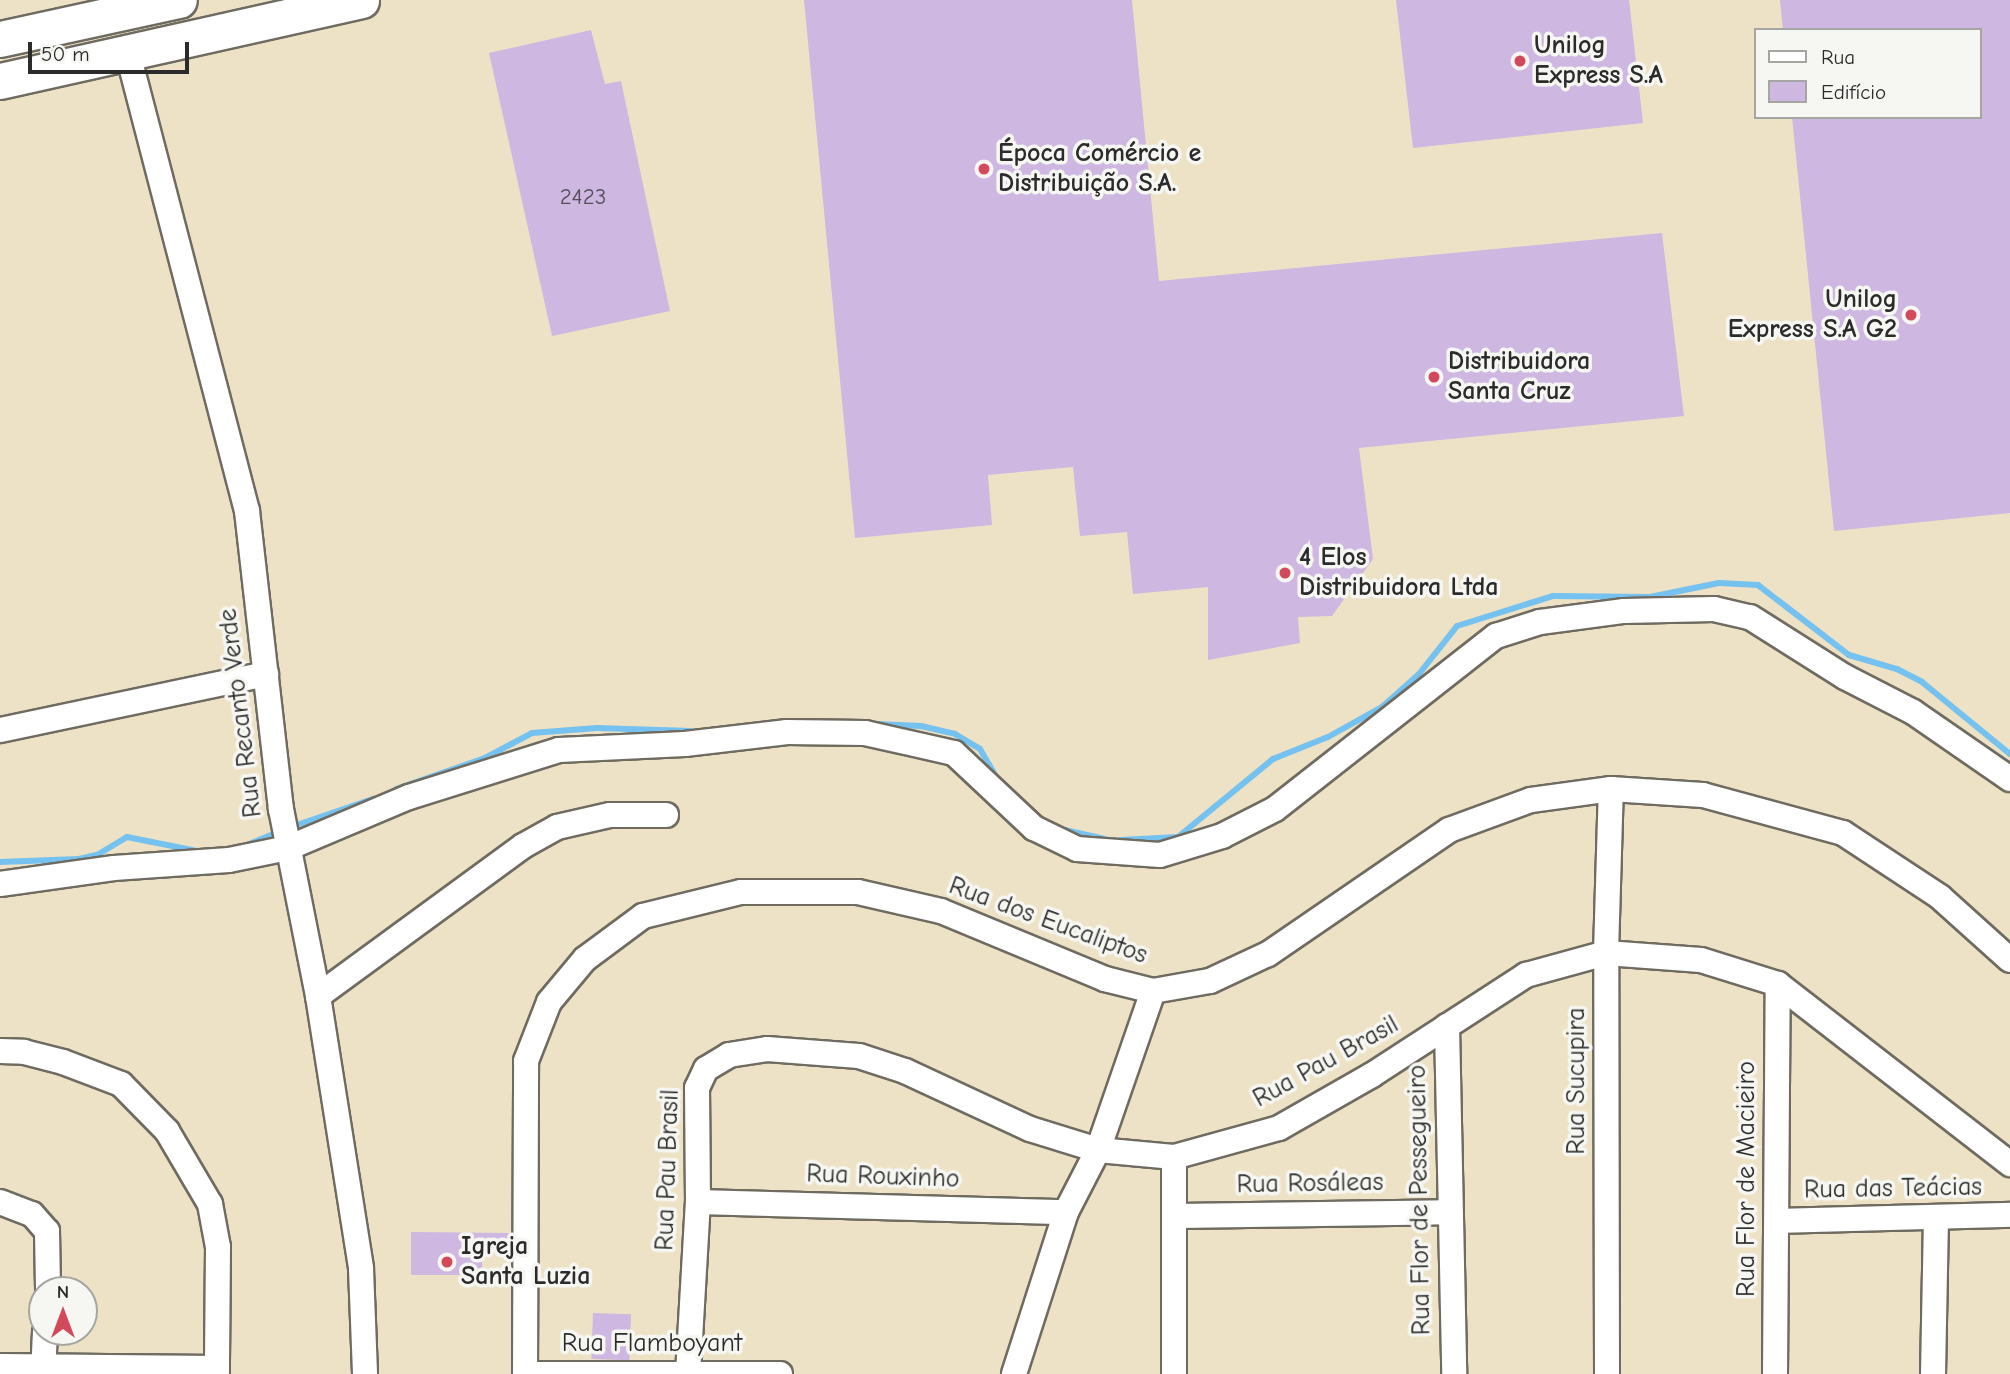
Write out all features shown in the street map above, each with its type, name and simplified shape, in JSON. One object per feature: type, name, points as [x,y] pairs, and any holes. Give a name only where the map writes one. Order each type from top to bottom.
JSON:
[{"type":"main road","points":[[0,39],[179,0]]},
{"type":"main road","points":[[0,81],[361,0]]},
{"type":"street","name":"Rua Recanto Verde","points":[[128,54],[247,511],[281,809],[318,996],[361,1269],[365,1374]]},
{"type":"street","points":[[0,884],[114,868],[229,860],[287,843],[409,797],[559,750],[685,744],[787,732],[865,733],[954,753],[1034,828],[1077,849],[1160,855],[1222,836],[1275,809],[1496,636],[1540,622],[1679,608],[1714,608],[1750,617],[1845,677],[1913,712],[2010,779]]},
{"type":"street","points":[[0,730],[266,674]]},
{"type":"street","name":"Rua Sucupira","points":[[1607,1374],[1606,953],[1611,789]]},
{"type":"street","name":"Rua dos Eucaliptos","points":[[526,1374],[526,1061],[549,1002],[585,959],[643,916],[741,892],[858,892],[942,911],[1105,979],[1153,991],[1210,981],[1268,954],[1449,830],[1531,800],[1611,789],[1703,795],[1843,834],[1940,897],[2010,960]]},
{"type":"street","points":[[318,996],[523,846],[557,827],[610,815],[666,815]]},
{"type":"street","name":"Rua Pau Brasil","points":[[688,1372],[698,1202],[698,1088],[706,1069],[729,1055],[767,1049],[814,1050],[871,1060],[905,1070],[1030,1129],[1098,1150],[1174,1157],[1279,1128],[1526,975],[1606,953],[1701,960],[1777,984],[2010,1164]]},
{"type":"street","name":"Rua Flor de Macieiro","points":[[1775,1374],[1777,984]]},
{"type":"street","points":[[1014,1374],[1066,1212],[1098,1150],[1153,991]]},
{"type":"street","name":"Rua Flor de Pessegueiro","points":[[1447,1026],[1448,1212],[1454,1374]]},
{"type":"street","points":[[0,1366],[43,1370],[217,1371],[218,1247],[211,1204],[167,1131],[121,1084],[12,1051]]},
{"type":"street","points":[[1174,1157],[1174,1374]]},
{"type":"street","points":[[0,1202],[32,1214],[47,1231],[48,1276]]},
{"type":"street","name":"Rua Rouxinho","points":[[698,1202],[1066,1212]]},
{"type":"street","name":"Rua Rosáleas","points":[[1174,1216],[1448,1212]]},
{"type":"street","name":"Rua das Teácias","points":[[1777,1221],[1936,1220],[2010,1215]]},
{"type":"street","points":[[1933,1374],[1936,1220]]},
{"type":"street","points":[[43,1370],[44,1346]]},
{"type":"street","name":"Rua Flamboyant","points":[[526,1374],[779,1374]]},
{"type":"street","points":[[1166,1374],[1181,1374]]},
{"type":"building","points":[[804,0],[1132,0],[1159,281],[1662,233],[1684,416],[1359,448],[1373,559],[1332,616],[1298,617],[1300,643],[1208,660],[1208,587],[1133,594],[1127,532],[1080,536],[1073,467],[988,475],[992,525],[855,538]]},
{"type":"building","name":"Unilog Express S.A","points":[[1396,0],[1629,0],[1643,123],[1413,148]]},
{"type":"building","name":"Unilog Express S.A G2","points":[[1780,0],[2010,0],[2010,513],[1834,531],[1792,119],[1982,119],[1982,28],[1783,28]]},
{"type":"building","points":[[591,30],[605,84],[621,81],[670,311],[552,336],[489,53]]},
{"type":"building","name":"Igreja Santa Luzia","points":[[411,1232],[511,1233],[511,1248],[481,1249],[483,1275],[411,1275]]},
{"type":"building","points":[[593,1313],[631,1314],[629,1360],[591,1359]]},
{"type":"waterway","points":[[1120,840],[1178,837],[1273,759],[1328,737],[1382,707],[1419,674],[1457,626],[1553,596],[1650,597],[1719,583],[1758,585],[1849,655],[1897,669],[1922,682],[2010,754]]},
{"type":"waterway","points":[[877,724],[921,726],[955,734],[980,749],[999,782]]},
{"type":"waterway","points":[[396,789],[485,758],[532,733],[597,728],[691,731]]},
{"type":"waterway","points":[[291,827],[373,799]]},
{"type":"waterway","points":[[1065,830],[1109,840]]},
{"type":"waterway","points":[[249,844],[281,831]]},
{"type":"waterway","points":[[0,862],[79,859],[97,855],[127,837],[197,851]]},
{"type":"place","name":"Unilog Express S.A","points":[[1520,61]]},
{"type":"place","name":"Época Comércio e Distribuição S.A.","points":[[984,169]]},
{"type":"place","name":"Unilog Express S.A G2","points":[[1911,315]]},
{"type":"place","name":"Distribuidora Santa Cruz","points":[[1434,377]]},
{"type":"place","name":"4 Elos Distribuidora Ltda","points":[[1285,573]]},
{"type":"place","name":"Igreja Santa Luzia","points":[[447,1262]]}]
